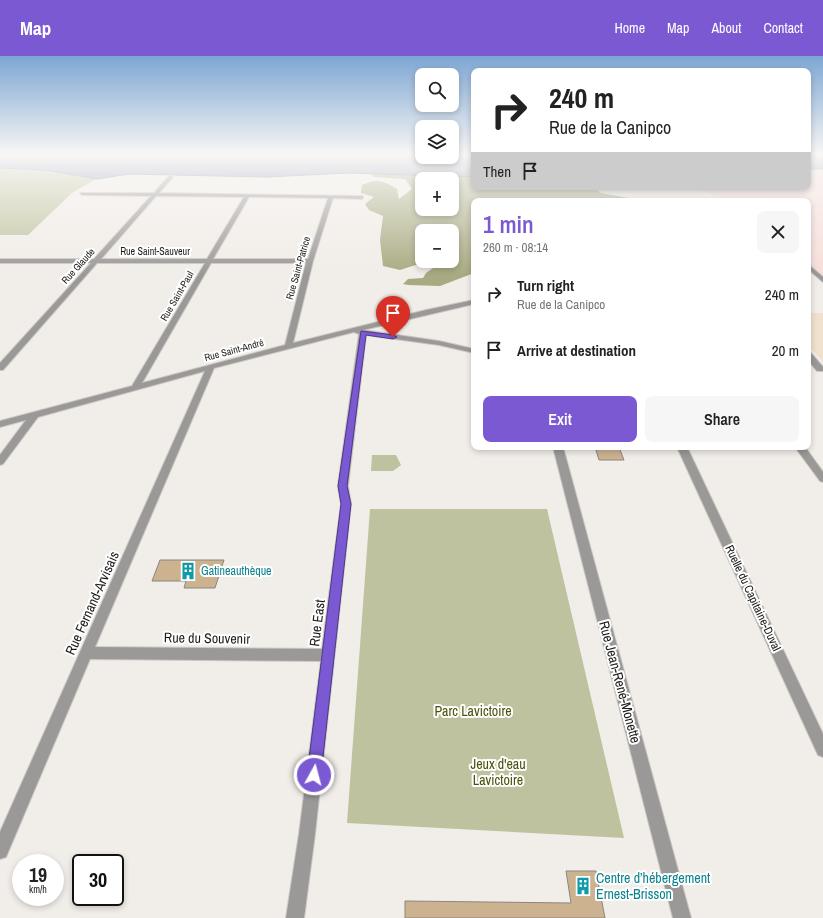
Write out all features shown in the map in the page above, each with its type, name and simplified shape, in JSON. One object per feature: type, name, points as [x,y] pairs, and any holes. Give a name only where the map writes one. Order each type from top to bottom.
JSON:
[{"type":"street","points":[[99,194],[360,197]]},
{"type":"street","name":"Rue Glaude","points":[[0,368],[155,195]]},
{"type":"street","name":"Rue Saint-Paul","points":[[136,386],[247,196]]},
{"type":"street","name":"Rue Saint-Patrice","points":[[288,346],[310,261],[331,196]]},
{"type":"street","name":"Rue Saint-Sauveur","points":[[0,261],[310,261]]},
{"type":"street","points":[[811,269],[823,280]]},
{"type":"street","name":"Rue Saint-André","points":[[0,424],[288,346],[358,331],[471,303]]},
{"type":"street","points":[[358,331],[439,343],[471,350]]},
{"type":"street","name":"Rue East","points":[[295,918],[346,504],[343,486],[358,331]]},
{"type":"street","points":[[811,358],[822,369]]},
{"type":"street","name":"Rue Fernand-Arvisais","points":[[0,851],[211,367]]},
{"type":"street","points":[[811,369],[822,369]]},
{"type":"street","points":[[0,462],[35,414]]},
{"type":"street","name":"Rue Jean-René-Monette","points":[[559,450],[682,918]]},
{"type":"street","name":"Ruelle du Capitaine-Duval","points":[[683,450],[823,750]]},
{"type":"street","points":[[802,450],[823,479]]},
{"type":"street","name":"Rue du Souvenir","points":[[86,653],[328,655]]},
{"type":"shaded area","points":[[710,194],[823,194],[823,280],[811,269],[811,198],[718,198]]},
{"type":"shaded area","points":[[811,313],[823,313],[823,362],[811,348]]},
{"type":"green space","points":[[0,194],[71,194],[28,235],[0,235]]},
{"type":"green space","points":[[365,194],[398,194],[399,199],[405,194],[415,194],[415,216],[459,216],[459,194],[608,194],[628,198],[471,198],[471,274],[440,286],[403,284],[408,279],[423,278],[426,273],[433,268],[459,268],[459,224],[415,224],[415,265],[400,270],[383,266],[380,240],[383,216],[369,210],[365,204],[374,197]]},
{"type":"green space","points":[[372,455],[396,455],[401,465],[393,471],[371,471]]},
{"type":"green space","name":"Parc Lavictoire","points":[[370,509],[547,509],[624,838],[347,823]]},
{"type":"building","points":[[596,450],[620,450],[624,460],[599,460]]},
{"type":"building","name":"Gatineauthèque","points":[[160,560],[224,560],[215,588],[184,588],[186,581],[152,581]]},
{"type":"building","name":"Centre d’hébergement Ernest-Brisson","points":[[566,871],[596,871],[605,918],[405,918],[405,901],[571,903]]},
{"type":"place","name":"Gatineauthèque","points":[[188,571]]},
{"type":"place","name":"Centre d’hébergement Ernest-Brisson","points":[[583,886]]},
{"type":"route","points":[[314,775],[346,504],[343,486],[363,333],[393,337]]},
{"type":"park label","name":"Jeux d'eau Lavictoire","points":[[498,772]]}]
